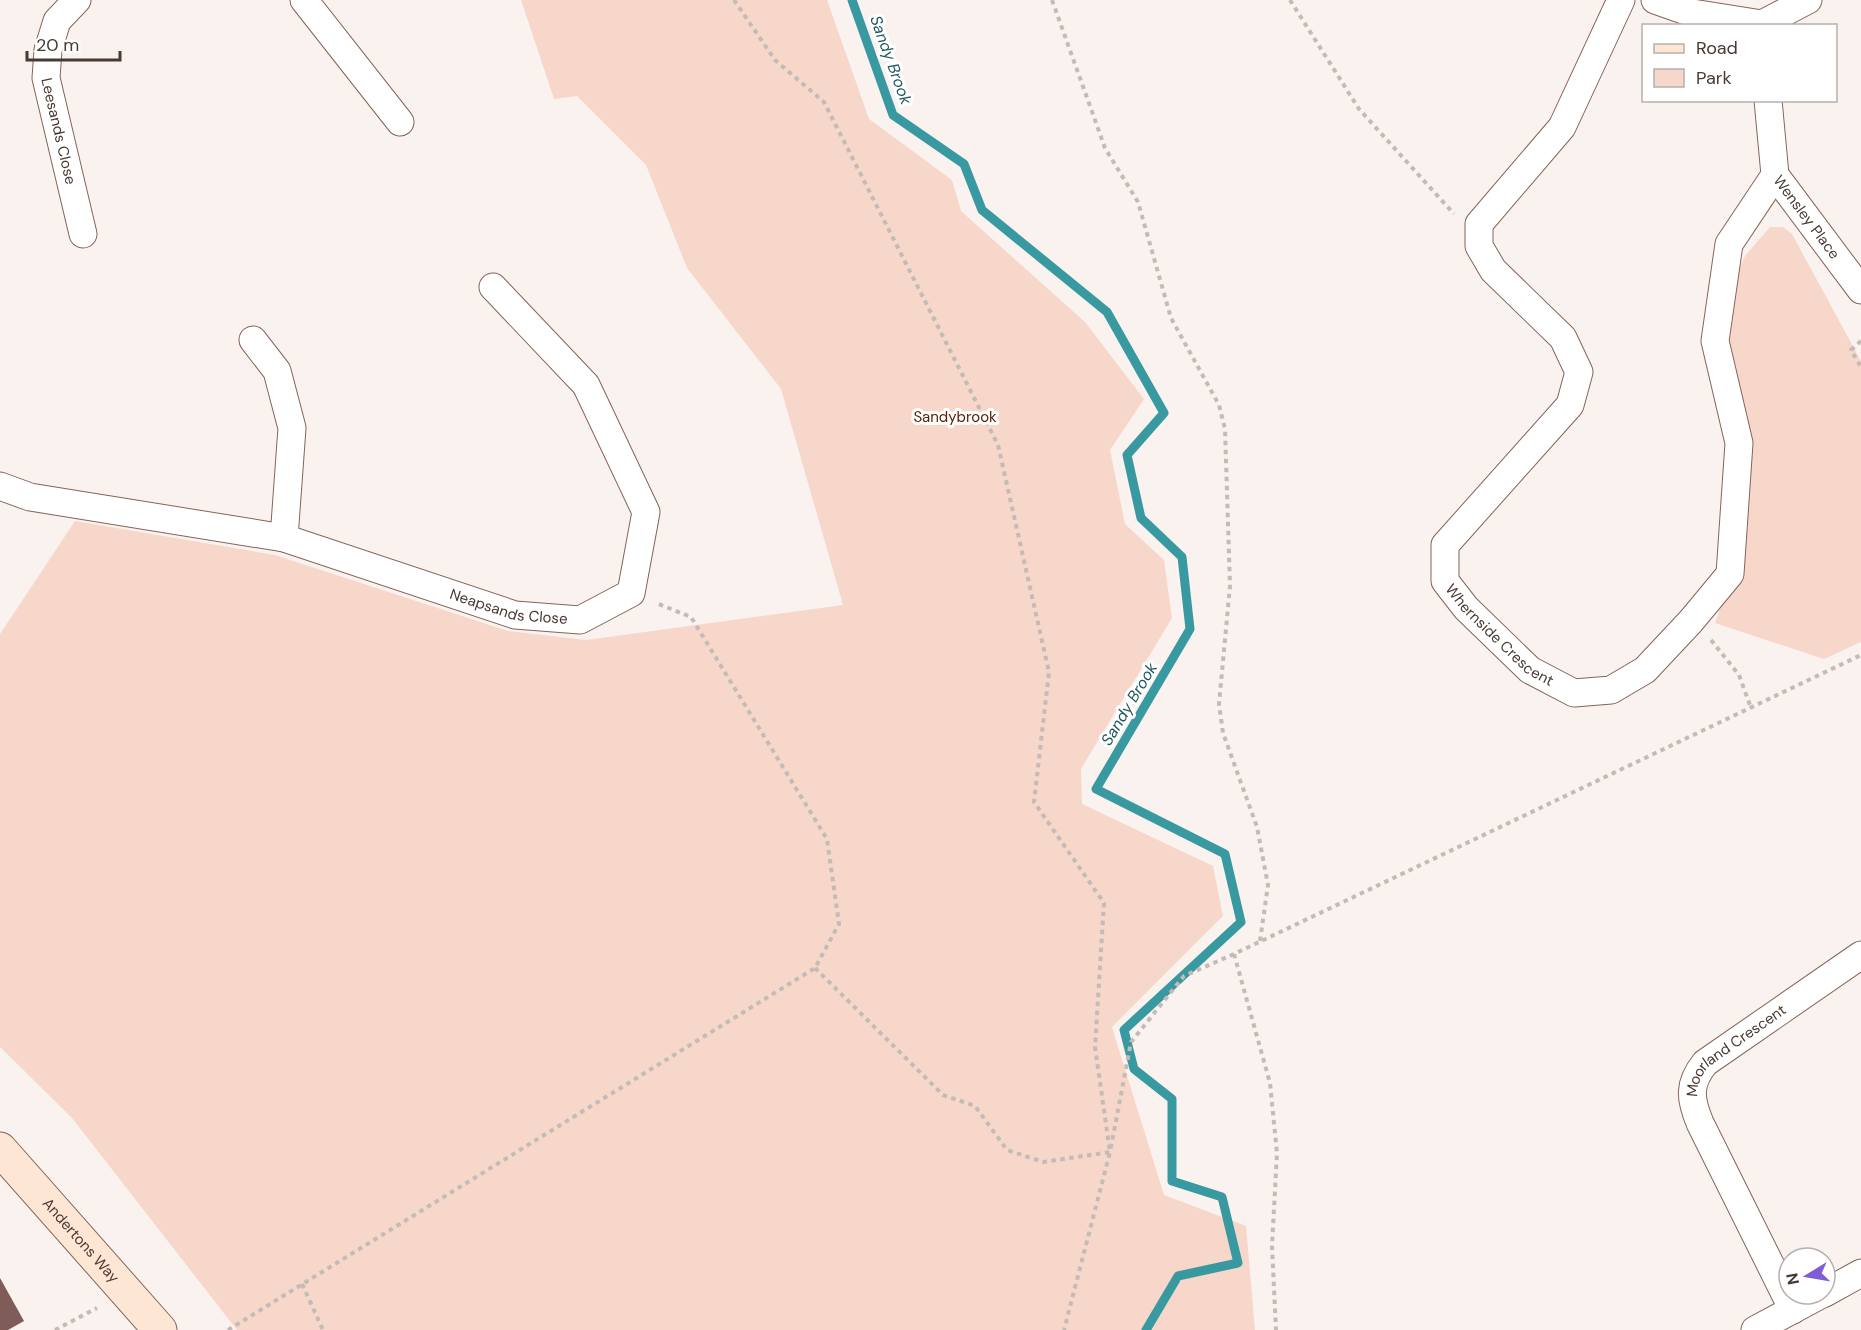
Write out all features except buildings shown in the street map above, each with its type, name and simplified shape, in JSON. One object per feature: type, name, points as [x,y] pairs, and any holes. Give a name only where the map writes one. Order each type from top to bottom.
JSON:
[{"type":"main road","name":"Andertons Way","points":[[0,1149],[160,1330]]},
{"type":"street","name":"Leesands Close","points":[[77,0],[57,21],[48,50],[46,78],[83,234]]},
{"type":"street","points":[[304,0],[400,122]]},
{"type":"street","points":[[1479,224],[1562,127],[1621,0]]},
{"type":"street","points":[[1655,0],[1692,13],[1756,24]]},
{"type":"street","points":[[1764,24],[1808,0]]},
{"type":"street","name":"Wensley Place","points":[[1768,102],[1775,175],[1861,290]]},
{"type":"street","name":"Whernside Crescent","points":[[1479,224],[1479,246],[1493,270],[1563,338],[1579,372],[1570,405],[1445,545],[1445,581],[1466,608],[1530,670],[1574,693],[1611,690],[1645,670],[1691,621],[1730,574],[1739,443],[1715,341],[1729,244],[1775,175]]},
{"type":"street","points":[[493,288],[537,337],[586,385],[646,512],[631,593]]},
{"type":"street","points":[[253,340],[277,371],[292,428],[284,538]]},
{"type":"street","name":"Neapsands Close","points":[[0,486],[30,497],[284,538],[515,615],[580,620],[631,593]]},
{"type":"street","name":"Moorland Crescent","points":[[1792,1310],[1700,1123],[1691,1101],[1691,1088],[1697,1073],[1705,1063],[1861,955]]},
{"type":"street","points":[[1837,1286],[1861,1273]]},
{"type":"street","points":[[1755,1330],[1800,1306]]},
{"type":"path","points":[[734,0],[775,60],[824,102],[998,445],[1049,672],[1034,802],[1104,903],[1095,1047],[1110,1152]]},
{"type":"path","points":[[1052,0],[1105,148],[1138,202],[1171,318],[1219,405],[1226,429],[1230,586],[1219,704],[1223,733],[1257,827],[1268,885],[1260,942]]},
{"type":"path","points":[[1290,0],[1359,109],[1457,218],[1479,224]]},
{"type":"path","points":[[1861,341],[1851,350],[1861,367]]},
{"type":"path","points":[[228,1330],[815,968],[839,924],[827,839],[691,617],[631,593]]},
{"type":"path","points":[[1691,621],[1726,657],[1738,675],[1751,708]]},
{"type":"path","points":[[1064,1330],[1110,1152],[1131,1042],[1184,976],[1260,942],[1861,655]]},
{"type":"path","points":[[1234,954],[1271,1095],[1277,1153],[1272,1246],[1276,1330]]},
{"type":"path","points":[[815,968],[943,1095],[975,1106],[1007,1150],[1043,1162],[1110,1152]]},
{"type":"path","points":[[302,1284],[323,1330]]},
{"type":"green space","name":"Sandybrook","points":[[521,0],[827,0],[869,119],[952,180],[961,211],[1085,322],[1144,399],[1110,450],[1125,524],[1164,560],[1172,618],[1081,769],[1082,804],[1213,866],[1223,916],[1112,1027],[1164,1195],[1246,1226],[1255,1330],[237,1330],[72,1118],[0,1047],[0,634],[75,521],[275,555],[508,631],[586,640],[843,605],[781,389],[687,268],[646,165],[577,96],[554,99]]},
{"type":"green space","points":[[1770,227],[1783,227],[1792,234],[1861,361],[1861,642],[1824,659],[1715,623],[1748,527],[1748,443],[1727,354],[1736,275],[1745,256]]},
{"type":"waterway","name":"Sandy Brook","points":[[852,0],[893,115],[964,164],[982,210],[1107,312],[1164,413],[1127,455],[1141,518],[1182,557],[1190,629],[1096,789],[1225,854],[1241,922],[1124,1030],[1134,1069],[1172,1099],[1172,1181],[1222,1197],[1238,1263],[1178,1276],[1146,1330]]}]
